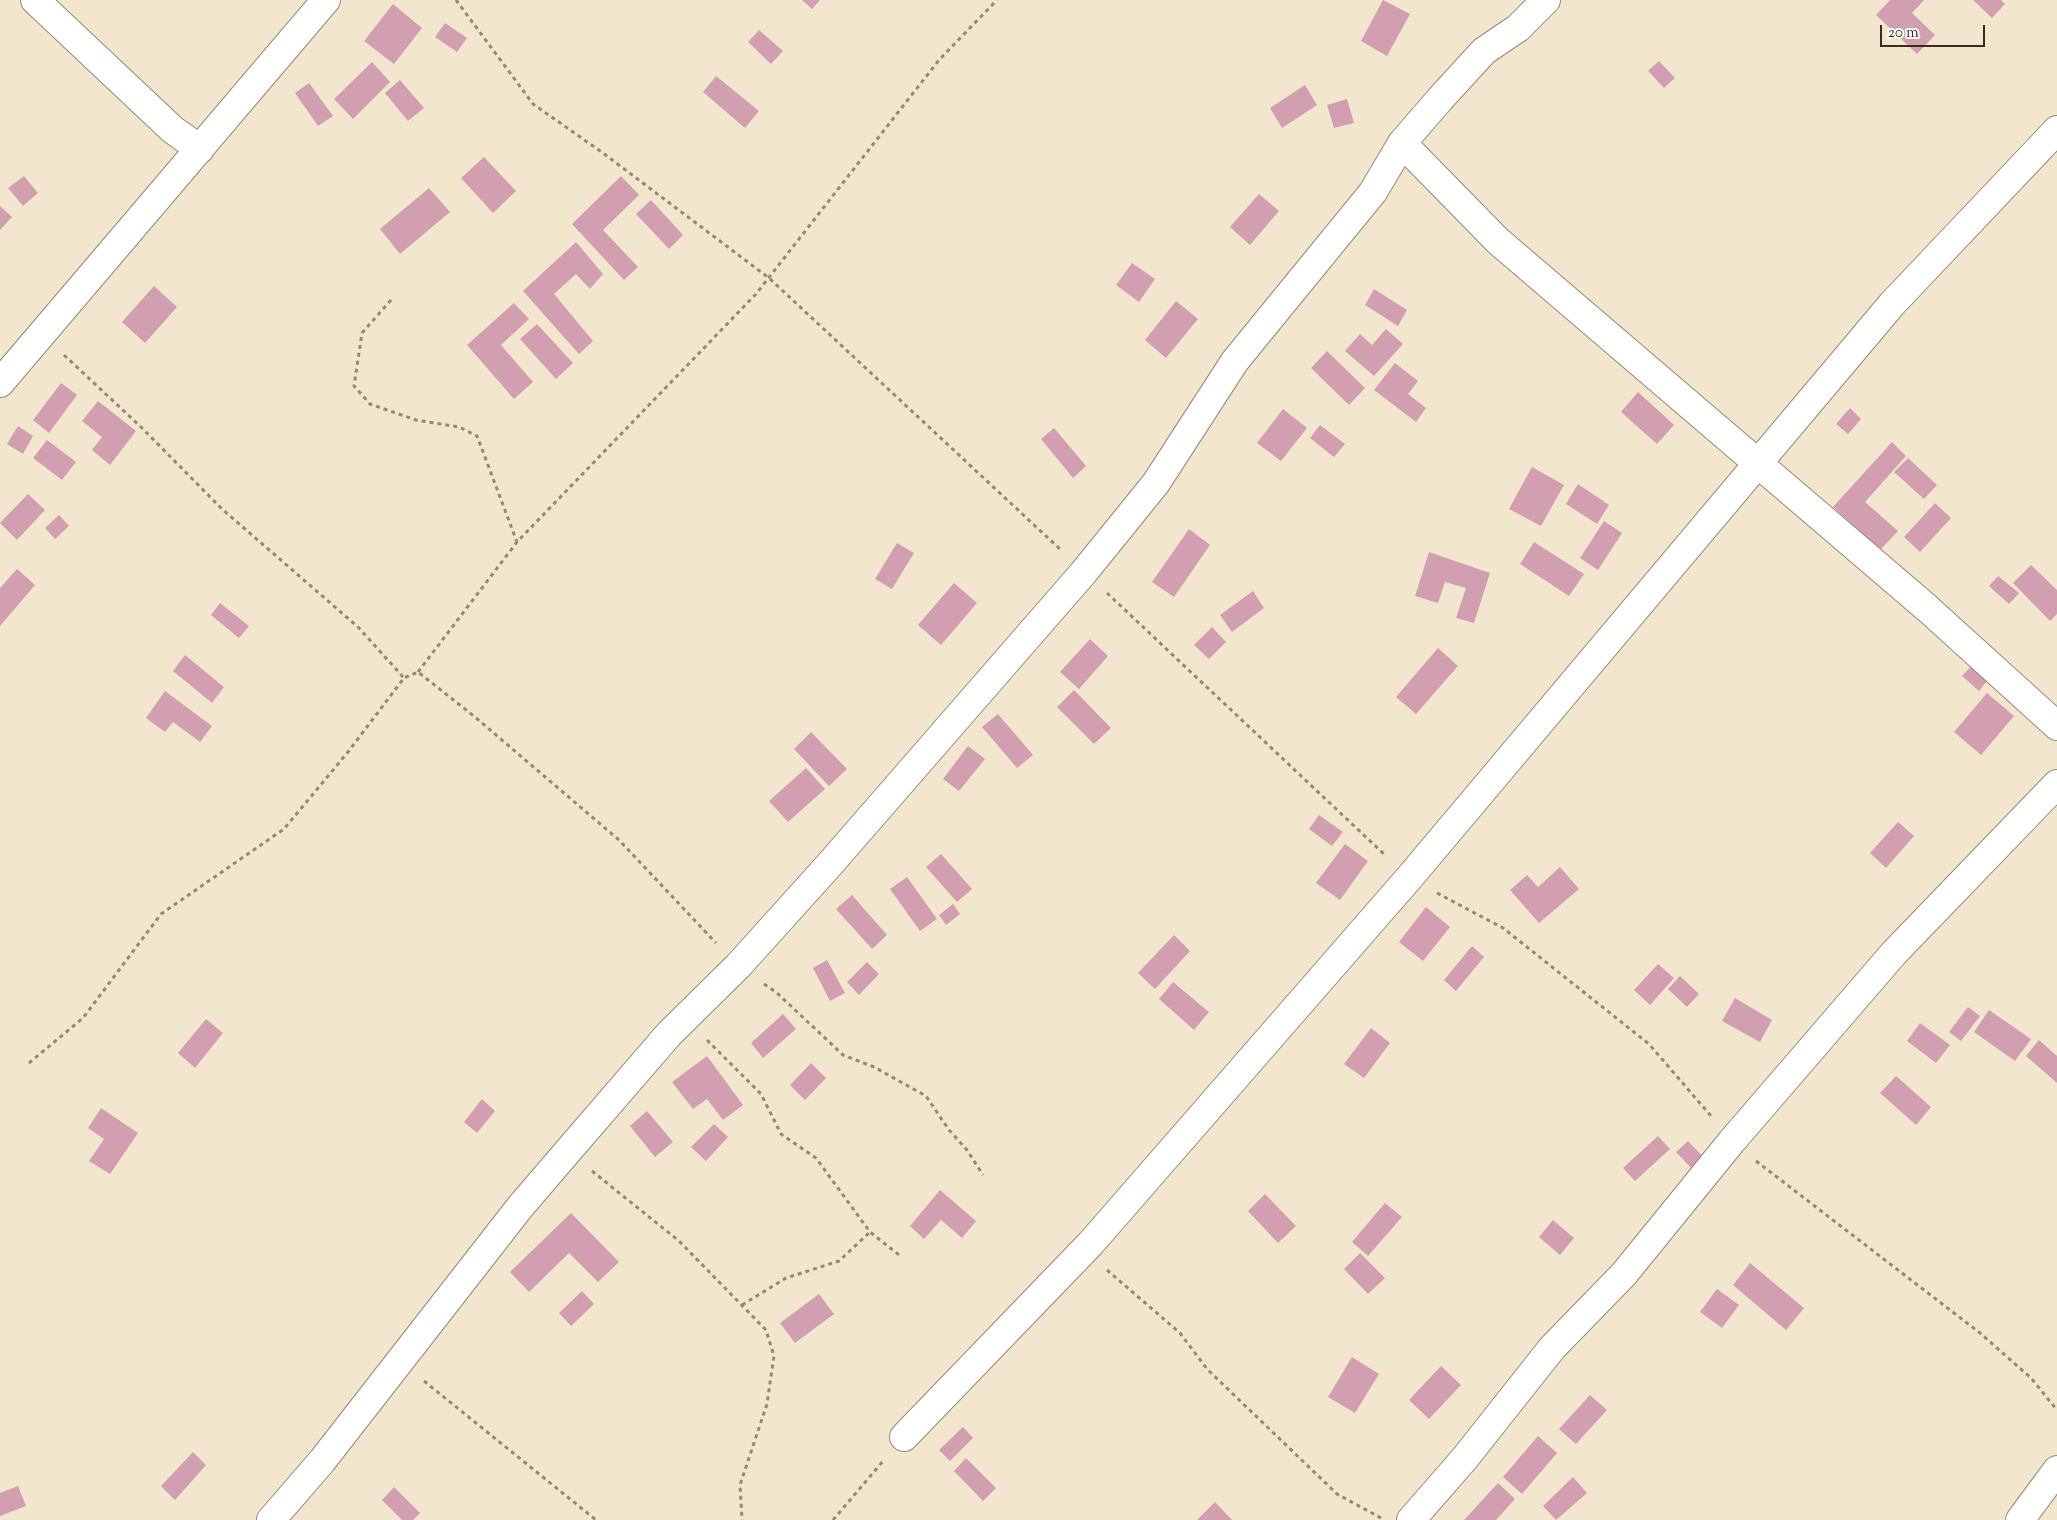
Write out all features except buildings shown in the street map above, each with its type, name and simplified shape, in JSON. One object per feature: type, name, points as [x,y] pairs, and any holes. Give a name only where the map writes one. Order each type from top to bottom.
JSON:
[{"type":"street","points":[[35,0],[173,130],[200,149]]},
{"type":"street","points":[[0,383],[326,0]]},
{"type":"street","points":[[271,1520],[322,1461],[520,1207],[568,1151],[685,1018],[738,966],[830,864],[1084,572],[1156,483],[1235,361],[1373,192],[1402,143],[1484,51],[1518,28],[1546,0]]},
{"type":"street","points":[[904,1437],[1084,1250],[1409,878],[1892,304],[2057,130]]},
{"type":"street","points":[[1402,143],[1498,241],[1927,608],[2057,726]]},
{"type":"street","points":[[1411,1520],[1465,1458],[1552,1348],[1624,1274],[1738,1134],[1894,952],[2057,784]]},
{"type":"street","points":[[2020,1520],[2057,1470]]},
{"type":"path","points":[[456,0],[533,104],[604,153],[769,278],[1409,878]]},
{"type":"path","points":[[29,1063],[83,1018],[162,914],[284,829],[348,752],[404,678],[418,672],[517,542],[756,294],[940,60],[997,0]]},
{"type":"path","points":[[391,300],[362,333],[354,386],[370,404],[416,420],[459,427],[477,436],[517,542]]},
{"type":"path","points":[[42,334],[141,427],[222,509],[358,627],[404,678]]},
{"type":"path","points":[[418,672],[619,840],[738,966],[776,992],[843,1055],[874,1067],[926,1096],[967,1150],[983,1175]]},
{"type":"path","points":[[685,1018],[761,1094],[781,1134],[816,1158],[870,1232],[899,1255]]},
{"type":"path","points":[[568,1151],[679,1241],[766,1330],[774,1356],[767,1404],[740,1485],[742,1520]]},
{"type":"path","points":[[742,1305],[786,1278],[839,1261],[870,1232]]},
{"type":"path","points":[[1084,1250],[1180,1333],[1207,1369],[1337,1494],[1384,1520]]},
{"type":"path","points":[[400,1361],[596,1520]]},
{"type":"path","points":[[833,1520],[904,1437]]}]
